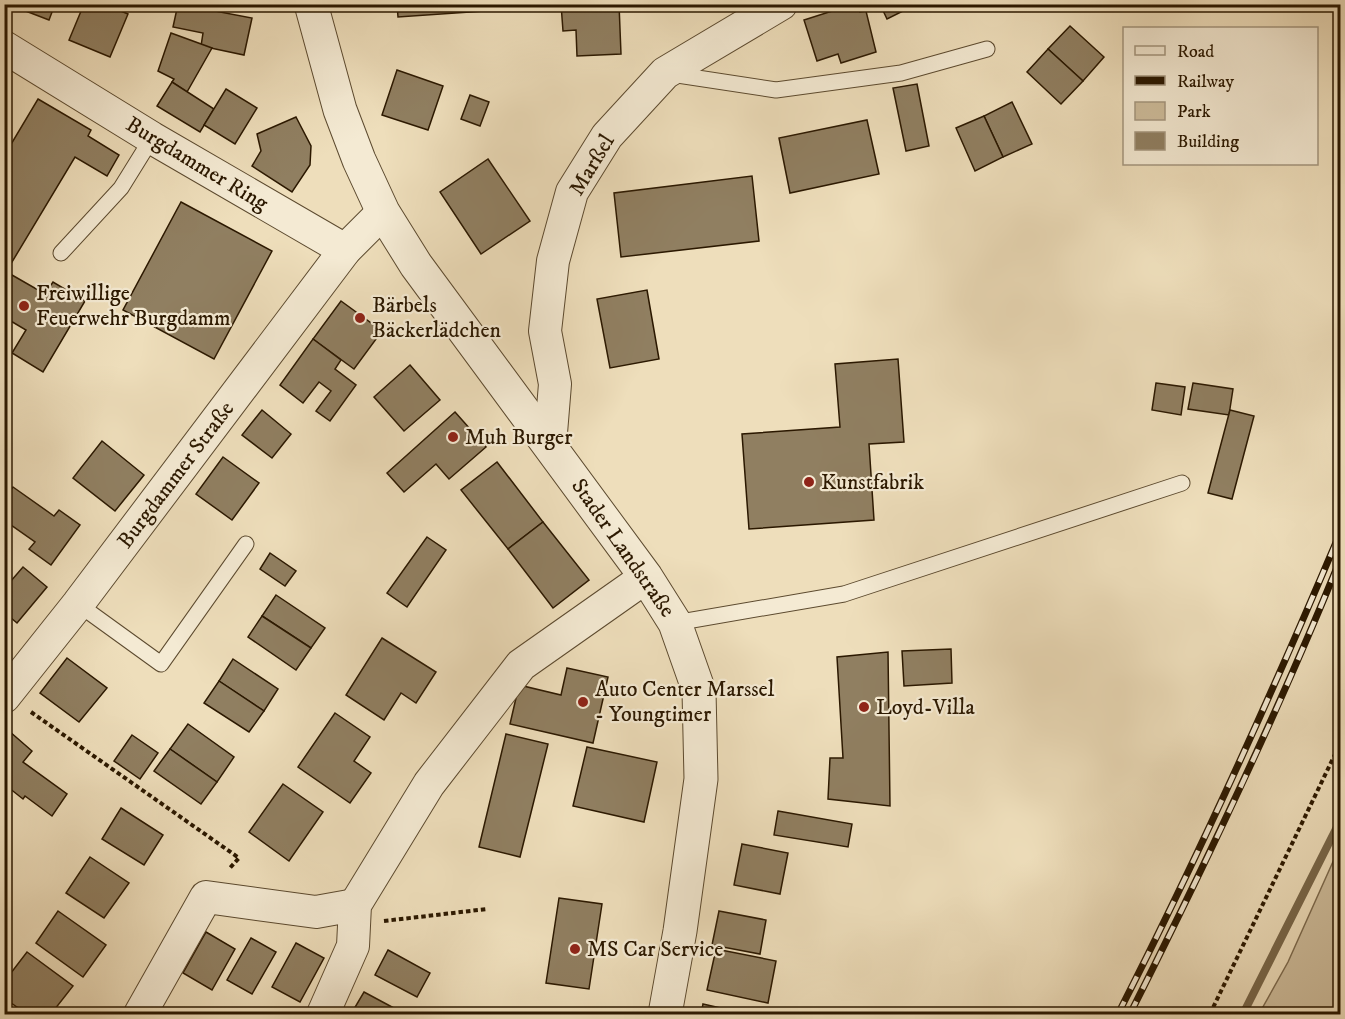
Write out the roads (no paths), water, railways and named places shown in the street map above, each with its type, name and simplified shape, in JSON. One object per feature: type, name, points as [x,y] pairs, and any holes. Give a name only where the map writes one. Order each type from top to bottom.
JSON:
[{"type":"street","name":"Stader Landstraße","points":[[311,4],[340,110],[383,212],[416,265],[646,577],[675,623],[699,691],[701,779],[680,931],[665,1014]]},
{"type":"street","name":"Marßel","points":[[550,444],[555,384],[545,331],[553,261],[572,192],[607,136],[665,73],[781,4]]},
{"type":"street","name":"Burgdammer Ring","points":[[4,47],[152,138],[345,250]]},
{"type":"street","points":[[345,250],[383,212]]},
{"type":"street","name":"Burgdammer Straße","points":[[6,696],[345,250]]},
{"type":"street","points":[[322,1014],[353,946],[356,905],[429,784],[521,665],[646,577]]},
{"type":"street","points":[[140,1014],[206,897],[316,912],[356,905]]},
{"type":"lane","points":[[665,73],[776,90],[902,73],[987,49]]},
{"type":"lane","points":[[61,253],[122,188],[152,138]]},
{"type":"lane","points":[[675,623],[844,594],[1182,483]]},
{"type":"lane","points":[[78,604],[161,664],[246,544]]},
{"type":"waterway","points":[[1243,1014],[1340,821]]},
{"type":"railway","points":[[1118,1014],[1233,776],[1340,533]]},
{"type":"railway","points":[[1130,1014],[1240,789],[1340,560]]},
{"type":"place","name":"Freiwillige Feuerwehr Burgdamm","points":[[24,306]]},
{"type":"place","name":"Bärbels Bäckerlädchen","points":[[360,318]]},
{"type":"place","name":"Muh Burger","points":[[453,437]]},
{"type":"place","name":"Kunstfabrik","points":[[809,482]]},
{"type":"place","name":"Auto Center Marssel - Youngtimer","points":[[583,702]]},
{"type":"place","name":"Loyd-Villa","points":[[864,707]]},
{"type":"place","name":"MS Car Service","points":[[575,949]]}]
